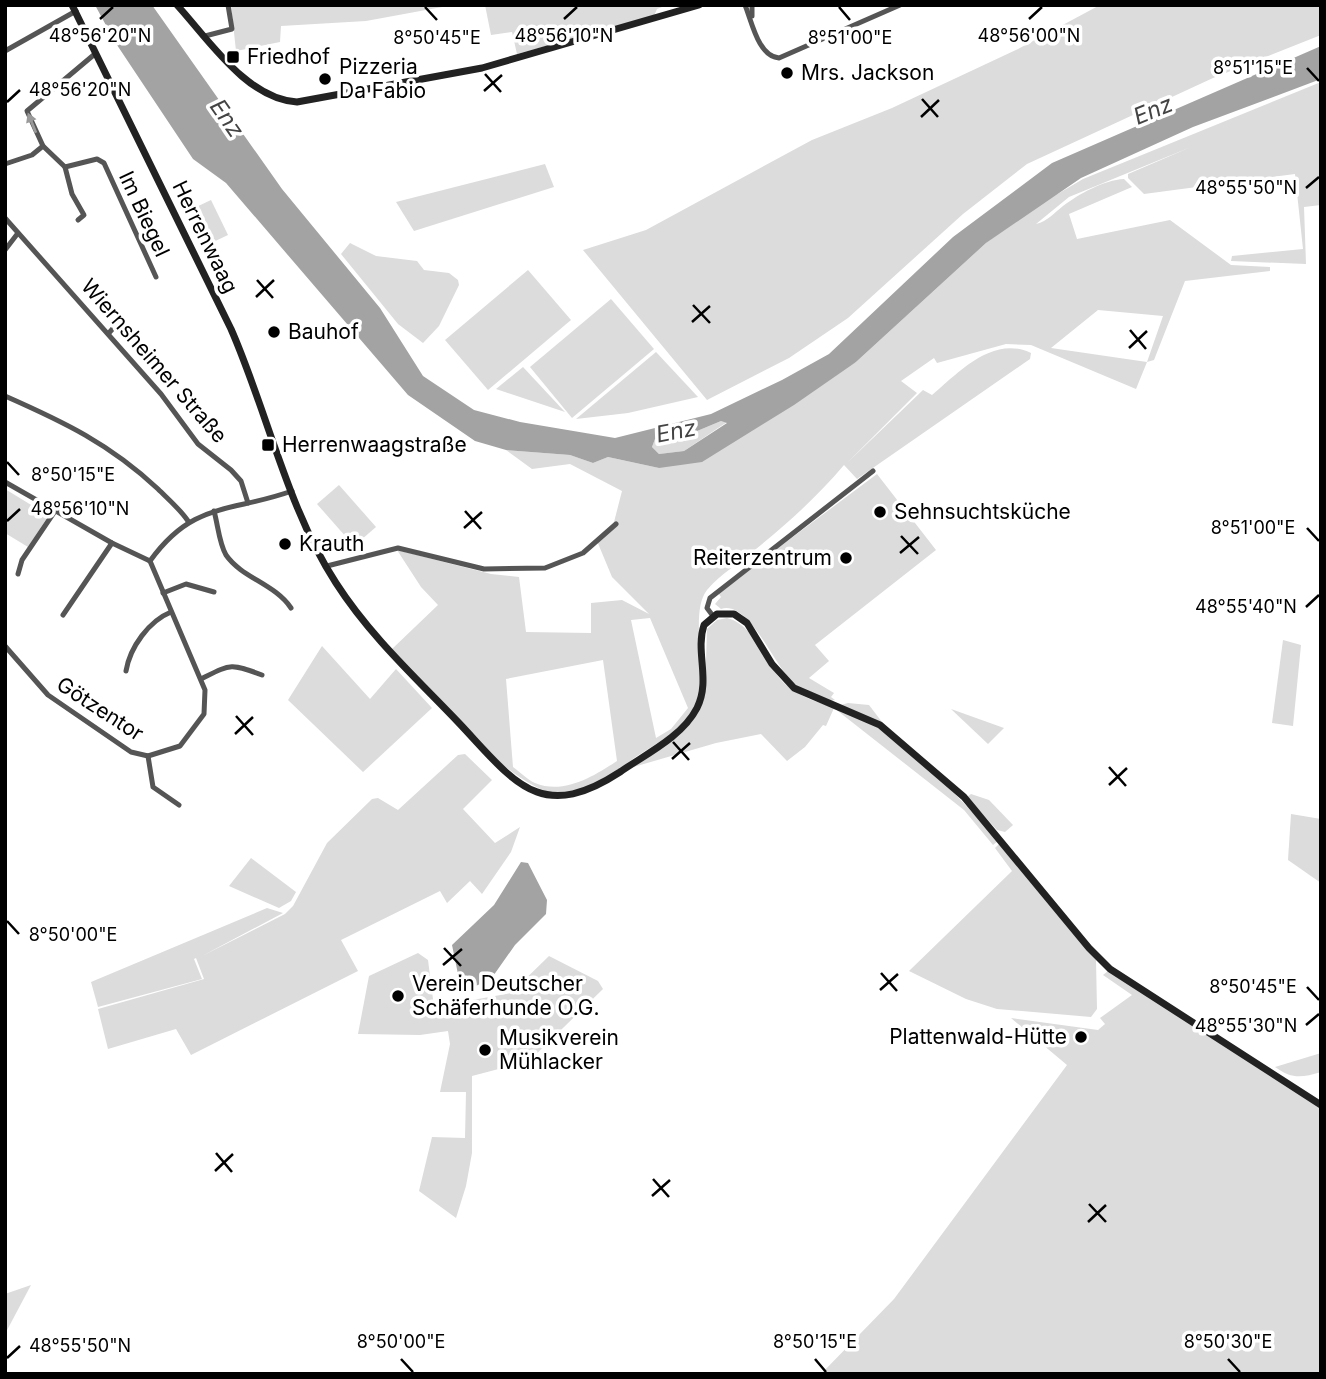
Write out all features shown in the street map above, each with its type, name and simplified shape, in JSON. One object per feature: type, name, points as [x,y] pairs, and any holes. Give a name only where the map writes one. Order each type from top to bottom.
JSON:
[{"type":"main road","points":[[177,5],[250,84],[274,98],[297,102],[470,71],[699,5]]},
{"type":"main road","name":"Herrenwaag","points":[[74,8],[236,340],[255,384],[292,491]]},
{"type":"main road","points":[[292,491],[327,566],[379,640],[513,779],[551,796],[581,793],[607,780],[673,736],[691,718],[702,696],[705,672],[701,636],[704,625],[713,616],[724,612],[741,618],[786,681],[811,698],[859,714],[880,725],[943,778],[984,819],[1089,948],[1110,969],[1321,1105]]},
{"type":"street","points":[[205,36],[232,29],[228,5]]},
{"type":"street","points":[[745,5],[761,46],[766,53],[779,58],[900,5]]},
{"type":"street","points":[[752,5],[752,19]]},
{"type":"street","points":[[5,51],[74,8]]},
{"type":"street","points":[[78,220],[84,215],[72,194],[65,167],[43,146],[27,111],[96,53]]},
{"type":"street","points":[[5,164],[32,155],[43,146]]},
{"type":"street","name":"Im Biegel","points":[[65,167],[96,159],[104,163],[156,276]]},
{"type":"street","name":"Wiernsheimer Straße","points":[[5,218],[161,394],[198,444],[241,481],[248,503]]},
{"type":"street","points":[[5,250],[18,233]]},
{"type":"street","points":[[108,334],[116,325]]},
{"type":"street","points":[[5,396],[72,426],[116,452],[188,521]]},
{"type":"street","points":[[713,616],[707,608],[710,598],[873,471]]},
{"type":"street","points":[[5,482],[149,561],[188,521],[214,511],[292,491]]},
{"type":"street","points":[[18,574],[22,560],[55,511]]},
{"type":"street","points":[[214,511],[223,547],[229,559],[284,597],[290,608]]},
{"type":"street","points":[[327,566],[398,548],[484,569],[545,568],[583,553],[616,524]]},
{"type":"street","points":[[63,615],[112,543]]},
{"type":"street","name":"Götzentor","points":[[5,646],[26,673],[71,713],[131,752],[148,756],[173,750],[186,741],[195,729],[207,702],[201,679],[149,561]]},
{"type":"street","points":[[163,593],[186,584],[214,592]]},
{"type":"street","points":[[126,671],[128,660],[152,622],[171,612]]},
{"type":"street","points":[[201,679],[229,666],[241,666],[262,675]]},
{"type":"street","points":[[148,756],[153,787],[179,804]]},
{"type":"shaded area","points":[[231,5],[453,5],[366,21],[281,26],[280,42],[236,51]]},
{"type":"shaded area","points":[[485,5],[667,5],[657,9],[654,16],[517,54],[512,32],[491,35]]},
{"type":"shaded area","points":[[1100,5],[1321,5],[1321,35],[1213,78],[1027,164],[963,214],[848,318],[789,358],[707,400],[583,250],[646,230],[812,140],[892,108],[1018,49]]},
{"type":"shaded area","points":[[1321,82],[1321,205],[1304,207],[1306,264],[1231,261],[1232,256],[1303,249],[1295,174],[1144,194],[1128,178],[1128,174],[1191,147],[1069,197],[1036,224],[1092,188],[1124,179],[1132,187],[1069,214],[1077,239],[1170,220],[1231,265],[1270,267],[1270,271],[1185,281],[1154,360],[1147,362],[1136,389],[1031,345],[1006,344],[937,363],[934,358],[901,381],[917,393],[847,463],[923,390],[932,395],[965,367],[990,352],[1017,349],[1031,353],[1030,359],[857,479],[844,465],[791,519],[712,584],[702,599],[700,611],[701,683],[695,705],[674,731],[609,775],[568,793],[557,793],[538,787],[516,774],[469,734],[392,649],[438,605],[421,587],[397,550],[491,574],[519,577],[526,632],[591,633],[591,603],[622,600],[649,614],[612,577],[597,541],[613,526],[622,491],[570,464],[532,469],[506,450],[570,455],[593,463],[608,457],[659,468],[856,362],[986,243],[1022,215],[1083,179]],"holes":[[[1098,310],[1163,316],[1147,362],[1051,348]],[[650,618],[688,708],[671,729],[656,738],[631,620]],[[603,660],[617,761],[589,778],[568,785],[546,786],[527,778],[513,767],[506,679]]]},
{"type":"shaded area","points":[[545,164],[554,187],[414,231],[396,202]]},
{"type":"shaded area","points":[[211,200],[228,235],[209,244],[192,209]]},
{"type":"shaded area","points":[[350,243],[376,256],[417,261],[424,270],[449,273],[458,280],[459,285],[439,326],[423,343],[398,324],[341,254]]},
{"type":"shaded area","points":[[528,270],[571,320],[488,390],[445,340]]},
{"type":"shaded area","points":[[611,299],[654,349],[572,418],[530,367]]},
{"type":"shaded area","points":[[656,352],[698,397],[628,413],[576,419]]},
{"type":"shaded area","points":[[523,367],[565,412],[496,389]]},
{"type":"shaded area","points":[[721,421],[727,422],[684,451],[659,454],[652,447],[655,439],[678,439]]},
{"type":"shaded area","name":"Reiterzentrum","points":[[877,474],[936,550],[815,645],[829,661],[809,678],[834,693],[831,697],[835,700],[830,701],[795,685],[750,623],[741,614],[731,609],[721,609],[715,604],[721,597],[718,593]]},
{"type":"shaded area","points":[[339,485],[376,527],[354,546],[317,504]]},
{"type":"shaded area","points":[[5,489],[46,514],[47,518],[28,547],[5,533]]},
{"type":"shaded area","points":[[727,618],[746,629],[786,685],[804,697],[834,708],[826,726],[823,725],[805,747],[787,761],[761,734],[716,743],[630,768],[674,738],[705,694],[707,629],[717,620]]},
{"type":"shaded area","points":[[1283,640],[1301,645],[1293,726],[1272,723]]},
{"type":"shaded area","points":[[322,646],[370,699],[396,669],[432,708],[363,772],[288,700]]},
{"type":"shaded area","points":[[841,705],[869,705],[885,726]]},
{"type":"shaded area","points":[[834,708],[864,719],[899,742],[969,809],[998,841],[993,845],[964,810]]},
{"type":"shaded area","points":[[951,709],[1004,728],[988,744]]},
{"type":"shaded area","points":[[465,754],[492,780],[463,809],[495,843],[520,827],[511,852],[482,894],[470,881],[447,903],[440,891],[341,940],[358,971],[191,1055],[176,1029],[108,1049],[98,1009],[204,979],[196,958],[194,959],[202,979],[98,1007],[91,982],[267,908],[283,913],[202,956],[285,914],[293,906],[327,843],[372,799],[378,798],[398,810],[458,755]]},
{"type":"shaded area","points":[[971,794],[989,800],[1013,825],[1005,832],[997,830],[967,797]]},
{"type":"shaded area","points":[[1291,814],[1321,819],[1321,883],[1288,860]]},
{"type":"shaded area","points":[[999,844],[1096,960],[1097,1009],[1091,1017],[997,1009],[966,999],[909,971],[1012,871],[995,848]]},
{"type":"shaded area","points":[[251,858],[296,892],[291,901],[279,908],[229,886]]},
{"type":"shaded area","points":[[418,953],[428,960],[434,1007],[511,993],[549,956],[598,981],[603,989],[524,1066],[521,1063],[472,1076],[472,1153],[456,1218],[419,1191],[432,1137],[465,1138],[466,1092],[440,1092],[450,1044],[448,1031],[420,1035],[358,1034],[369,976]]},
{"type":"shaded area","points":[[1108,971],[1321,1108],[1321,1374],[821,1374],[894,1299],[1067,1065],[1011,1018],[1098,1030],[1105,1024],[1100,1018],[1132,995],[1103,975]]},
{"type":"shaded area","points":[[1321,1053],[1321,1072],[1297,1076],[1275,1067]]},
{"type":"shaded area","points":[[31,1285],[5,1334],[5,1294]]},
{"type":"water","name":"Enz","points":[[95,5],[152,5],[282,189],[380,308],[423,376],[474,410],[520,422],[615,438],[711,414],[829,354],[953,237],[1052,163],[1321,46],[1321,79],[1193,127],[1081,178],[986,243],[856,362],[794,405],[702,462],[659,468],[608,457],[593,463],[570,455],[506,450],[475,441],[408,395],[226,183],[193,159],[115,42]],"holes":[[[721,421],[727,423],[684,451],[659,454],[652,447],[655,439],[678,439]]]},
{"type":"water","points":[[521,862],[528,863],[547,900],[546,914],[515,945],[491,979],[467,990],[458,974],[452,945],[494,905]]},
{"type":"place","name":"Friedhof","points":[[233,57]]},
{"type":"place","name":"Mrs. Jackson","points":[[787,73]]},
{"type":"place","name":"Pizzeria Da Fabio","points":[[325,79]]},
{"type":"place","name":"Bauhof","points":[[274,332]]},
{"type":"place","name":"Herrenwaagstraße","points":[[268,445]]},
{"type":"place","name":"Sehnsuchtsküche","points":[[880,512]]},
{"type":"place","name":"Krauth","points":[[285,544]]},
{"type":"place","name":"Reiterzentrum","points":[[846,558]]},
{"type":"place","name":"Verein Deutscher Schäferhunde O.G.","points":[[398,996]]},
{"type":"place","name":"Plattenwald-Hütte","points":[[1081,1037]]},
{"type":"place","name":"Musikverein Mühlacker","points":[[485,1050]]}]
